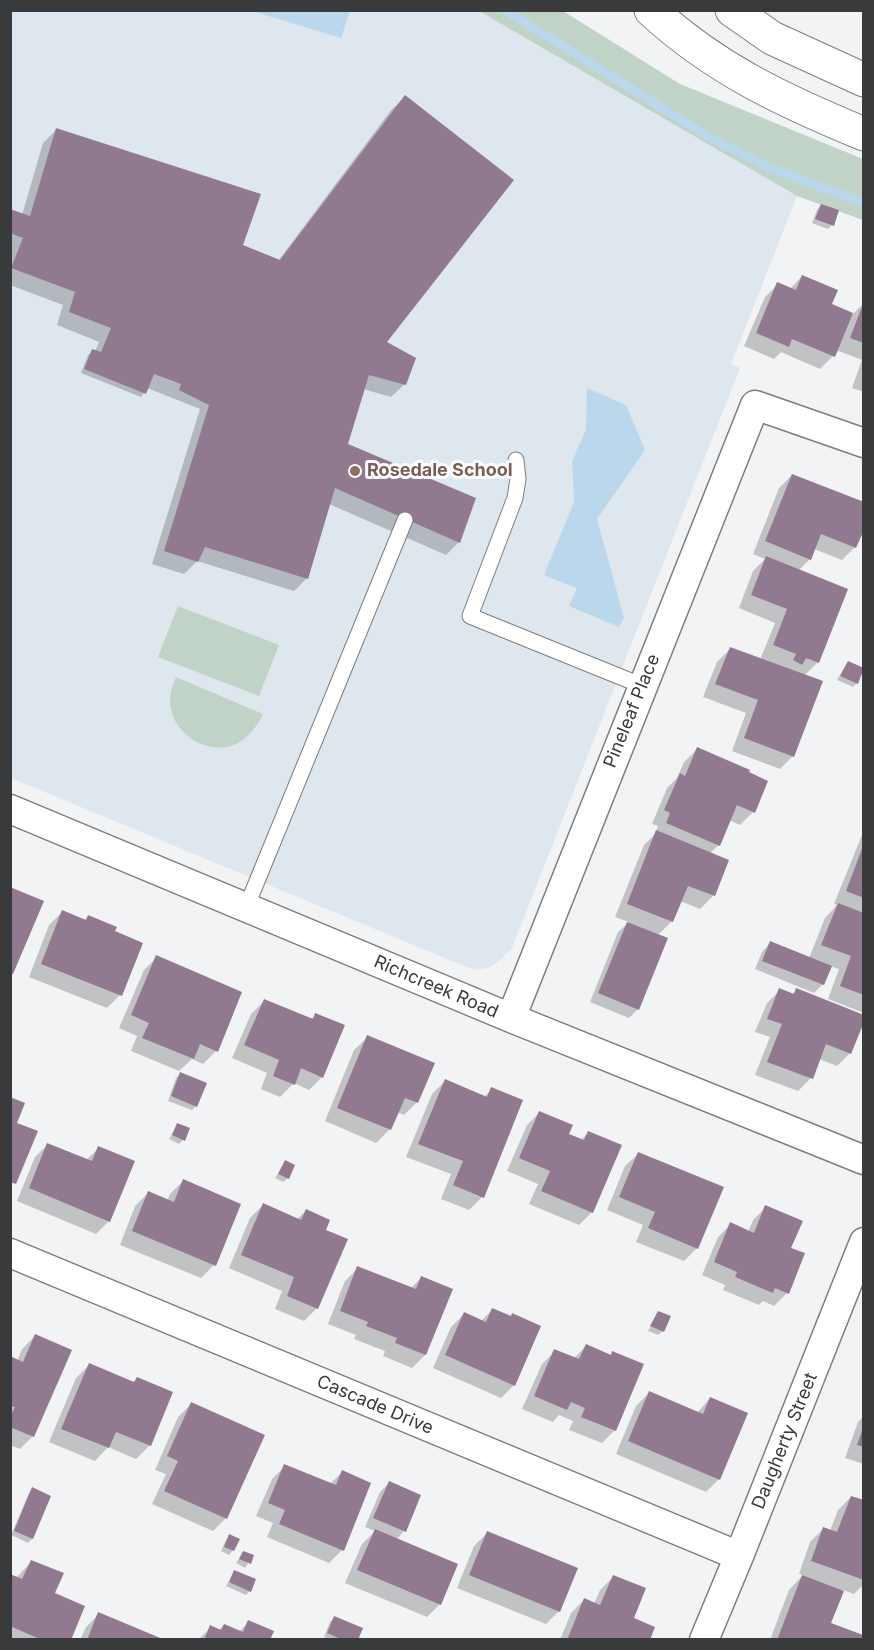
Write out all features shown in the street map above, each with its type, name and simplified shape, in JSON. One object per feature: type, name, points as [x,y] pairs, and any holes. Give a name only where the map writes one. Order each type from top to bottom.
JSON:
[{"type":"street","points":[[651,10],[702,52],[744,79],[782,99],[864,134]]},
{"type":"street","points":[[743,13],[772,38],[862,81]]},
{"type":"street","name":"Pineleaf Place","points":[[511,1018],[755,405],[864,443]]},
{"type":"street","name":"Richcreek Road","points":[[10,809],[511,1018],[864,1160]]},
{"type":"street","name":"Daugherty Street","points":[[704,1640],[740,1556],[864,1242]]},
{"type":"street","name":"Cascade Drive","points":[[10,1253],[740,1556]]},
{"type":"lane","points":[[516,460],[518,479],[515,498],[470,616],[643,686]]},
{"type":"lane","points":[[246,908],[405,520]]},
{"type":"shaded area","name":"Rosedale School","points":[[10,11],[479,11],[797,196],[731,364],[740,368],[512,948],[488,968],[476,970],[464,966],[11,778]]},
{"type":"green space","points":[[479,11],[563,11],[680,84],[863,159],[863,220],[797,196]]},
{"type":"green space","points":[[178,606],[279,645],[259,696],[158,657]]},
{"type":"green space","points":[[176,677],[263,714],[250,733],[236,744],[211,747],[202,744],[185,734],[174,718],[170,701]]},
{"type":"water","points":[[252,11],[350,11],[341,38]]},
{"type":"water","points":[[587,388],[626,405],[645,450],[597,519],[624,618],[619,627],[569,606],[577,588],[544,575],[574,502],[572,461],[586,430]]},
{"type":"building","points":[[405,95],[514,180],[387,342],[416,358],[406,385],[369,375],[348,444],[476,498],[460,543],[335,488],[308,579],[205,547],[198,562],[164,551],[209,405],[179,390],[181,384],[154,374],[146,394],[84,369],[92,349],[101,352],[111,328],[69,312],[75,292],[11,268],[23,238],[10,233],[10,209],[30,216],[56,128],[261,194],[243,245],[280,260]]},
{"type":"building","points":[[821,204],[839,210],[834,226],[815,219]]},
{"type":"building","points":[[802,275],[838,290],[832,304],[853,313],[835,357],[792,339],[789,347],[756,333],[777,282],[796,290]]},
{"type":"building","points":[[864,304],[864,343],[850,338]]},
{"type":"building","points":[[792,474],[864,502],[864,530],[856,548],[821,534],[811,560],[765,541]]},
{"type":"building","points":[[766,556],[848,589],[819,663],[806,658],[802,665],[793,660],[796,654],[773,645],[787,609],[751,595]]},
{"type":"building","points":[[730,647],[823,681],[794,757],[744,738],[758,700],[715,684]]},
{"type":"building","points":[[848,661],[864,668],[858,684],[840,676]]},
{"type":"building","points":[[697,747],[750,770],[749,772],[768,781],[755,813],[737,805],[720,846],[666,823],[670,813],[664,810],[680,773],[685,776]]},
{"type":"building","points":[[656,830],[729,860],[715,896],[688,886],[673,922],[627,904]]},
{"type":"building","points":[[864,846],[864,898],[846,891]]},
{"type":"building","points":[[10,887],[44,901],[13,974],[10,973]]},
{"type":"building","points":[[838,903],[864,913],[864,995],[840,986],[851,956],[821,945]]},
{"type":"building","points":[[62,910],[86,920],[88,915],[117,927],[115,931],[143,943],[122,996],[41,964]]},
{"type":"building","points":[[627,922],[668,938],[639,1010],[598,993]]},
{"type":"building","points":[[770,941],[832,966],[824,985],[762,961]]},
{"type":"building","points":[[156,955],[242,992],[218,1052],[200,1044],[194,1059],[142,1038],[149,1023],[131,1015]]},
{"type":"building","points":[[779,988],[794,994],[796,988],[864,1015],[864,1022],[851,1054],[826,1044],[813,1079],[767,1062],[782,1024],[767,1019]]},
{"type":"building","points":[[264,999],[313,1019],[315,1013],[345,1025],[323,1078],[301,1068],[295,1085],[273,1076],[279,1060],[244,1045]]},
{"type":"building","points":[[367,1035],[435,1063],[418,1103],[405,1098],[391,1130],[337,1108]]},
{"type":"building","points":[[180,1072],[207,1083],[197,1107],[171,1096]]},
{"type":"building","points":[[445,1079],[487,1097],[491,1087],[523,1100],[484,1198],[453,1185],[463,1161],[418,1144]]},
{"type":"building","points":[[10,1097],[25,1103],[17,1123],[38,1131],[16,1184],[10,1182]]},
{"type":"building","points":[[539,1111],[573,1125],[569,1134],[584,1140],[588,1131],[622,1145],[593,1213],[541,1191],[550,1171],[519,1158]]},
{"type":"building","points":[[177,1123],[190,1128],[185,1141],[172,1135]]},
{"type":"building","points":[[47,1143],[92,1161],[98,1146],[135,1161],[110,1222],[29,1188]]},
{"type":"building","points":[[638,1152],[724,1187],[698,1249],[648,1228],[655,1212],[619,1197]]},
{"type":"building","points":[[285,1160],[295,1165],[289,1179],[278,1174]]},
{"type":"building","points":[[183,1179],[241,1204],[216,1266],[132,1231],[148,1191],[174,1202]]},
{"type":"building","points":[[263,1203],[301,1220],[306,1209],[330,1220],[326,1230],[348,1239],[318,1309],[287,1296],[294,1277],[241,1255]]},
{"type":"building","points":[[765,1205],[803,1221],[791,1248],[805,1253],[789,1294],[775,1288],[773,1293],[735,1277],[737,1272],[714,1262],[730,1222],[754,1233]]},
{"type":"building","points":[[357,1266],[416,1289],[421,1276],[453,1289],[426,1355],[395,1343],[397,1338],[366,1326],[368,1322],[340,1311]]},
{"type":"building","points":[[492,1308],[511,1316],[512,1313],[541,1326],[515,1386],[445,1355],[464,1312],[486,1322]]},
{"type":"building","points":[[658,1311],[671,1316],[664,1332],[650,1326]]},
{"type":"building","points":[[35,1334],[72,1350],[34,1437],[10,1427],[10,1417],[15,1407],[10,1406],[10,1356],[23,1362]]},
{"type":"building","points":[[586,1344],[611,1355],[612,1351],[644,1364],[616,1431],[581,1417],[585,1408],[571,1402],[567,1410],[534,1396],[554,1349],[579,1359]]},
{"type":"building","points":[[89,1363],[134,1382],[137,1377],[173,1392],[151,1446],[116,1432],[109,1448],[61,1429]]},
{"type":"building","points":[[649,1391],[703,1414],[710,1397],[748,1413],[720,1480],[628,1441]]},
{"type":"building","points":[[191,1402],[265,1435],[227,1519],[164,1491],[178,1461],[167,1456]]},
{"type":"building","points":[[864,1428],[864,1447],[857,1445]]},
{"type":"building","points":[[284,1464],[336,1485],[342,1470],[371,1483],[344,1551],[279,1524],[285,1510],[268,1503]]},
{"type":"building","points":[[389,1481],[421,1495],[406,1532],[373,1518]]},
{"type":"building","points":[[32,1487],[51,1496],[33,1539],[14,1531]]},
{"type":"building","points":[[851,1496],[864,1500],[864,1580],[811,1561],[823,1527],[837,1532]]},
{"type":"building","points":[[375,1529],[458,1564],[441,1605],[357,1570]]},
{"type":"building","points":[[487,1531],[578,1568],[560,1612],[469,1575]]},
{"type":"building","points":[[229,1534],[240,1539],[234,1551],[224,1547]]},
{"type":"building","points":[[243,1551],[254,1555],[251,1564],[239,1559]]},
{"type":"building","points":[[31,1560],[64,1573],[55,1593],[85,1606],[71,1640],[42,1640],[10,1626],[10,1574],[22,1579]]},
{"type":"building","points":[[234,1570],[256,1579],[251,1592],[229,1582]]},
{"type":"building","points":[[613,1575],[646,1588],[634,1618],[655,1627],[650,1640],[567,1640],[584,1598],[600,1605]]},
{"type":"building","points":[[802,1575],[844,1591],[831,1623],[863,1635],[861,1640],[777,1640]]},
{"type":"building","points":[[98,1612],[122,1622],[165,1640],[87,1640]]},
{"type":"building","points":[[334,1616],[363,1628],[358,1640],[343,1640],[327,1633]]},
{"type":"building","points":[[248,1620],[274,1631],[270,1640],[204,1640],[210,1625],[221,1630],[224,1624],[243,1632]]},
{"type":"waterway","points":[[505,10],[709,137],[770,168],[864,203]]},
{"type":"place","name":"Rosedale School","points":[[355,471]]}]
